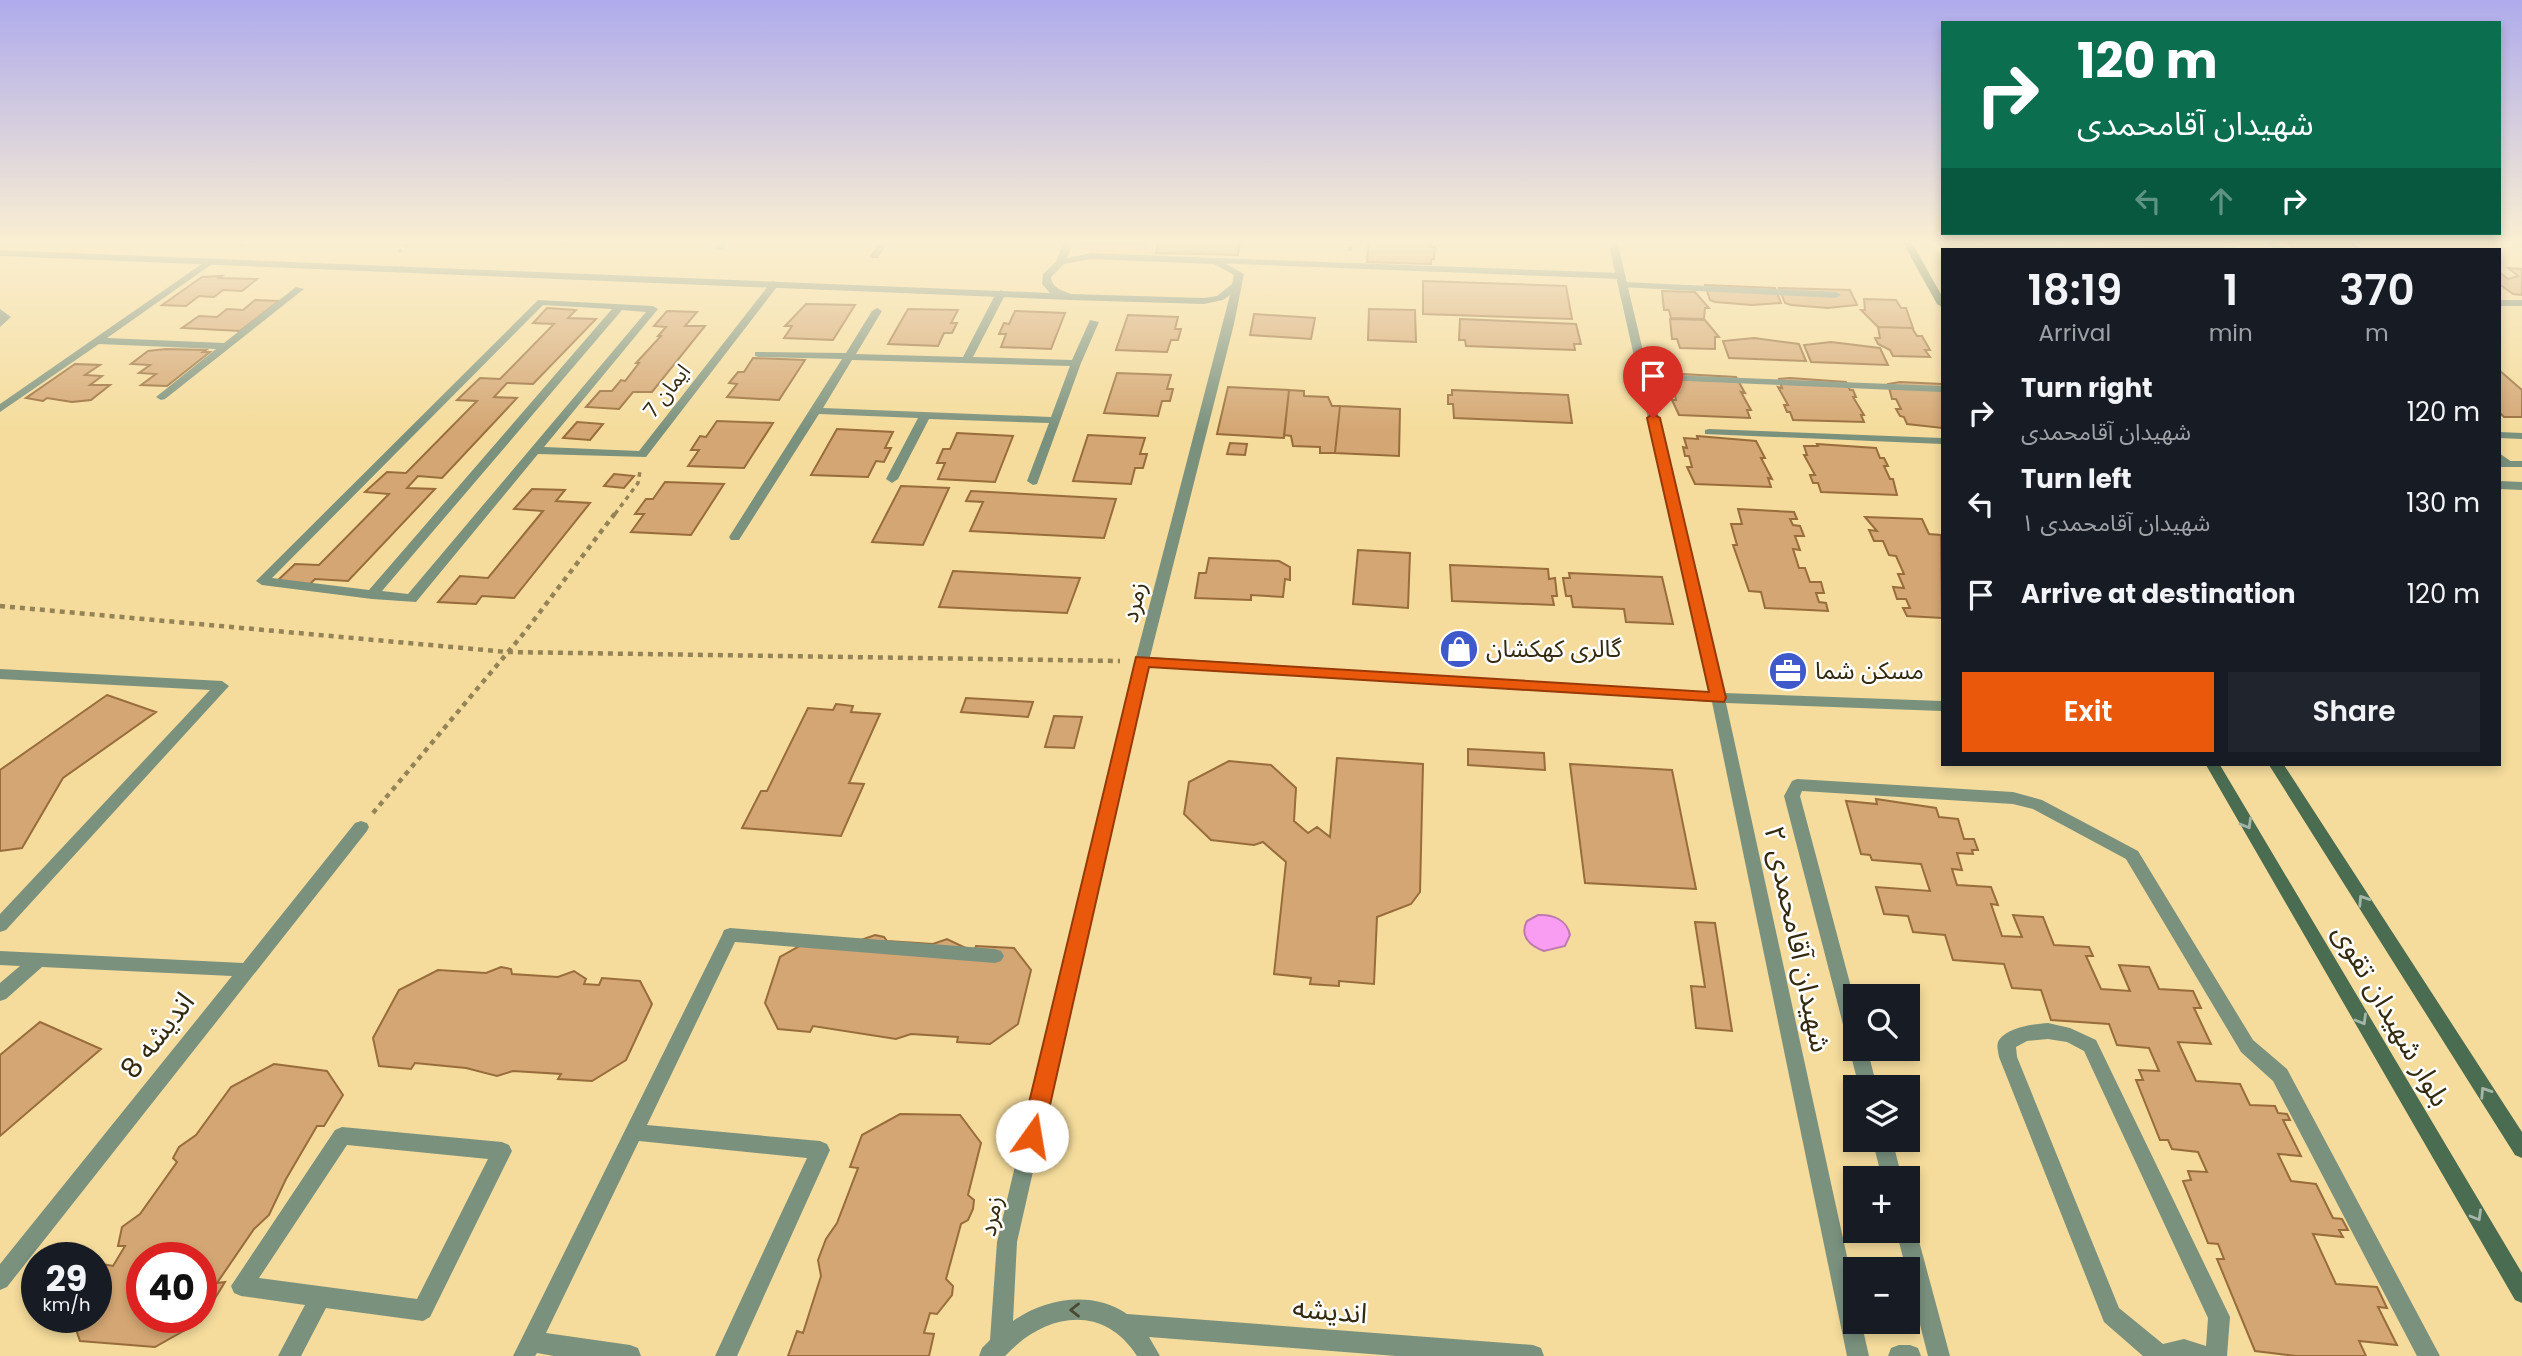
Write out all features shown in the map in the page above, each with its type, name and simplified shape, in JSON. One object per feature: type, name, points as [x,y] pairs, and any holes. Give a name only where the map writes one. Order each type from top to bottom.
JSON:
[{"type":"main road","name":"بلوار شهیدان تقوی","points":[[2214,766],[2522,1293]]},
{"type":"main road","name":"بلوار شهیدان تقوی","points":[[2277,766],[2522,1149]]},
{"type":"street","points":[[0,409],[149,304]]},
{"type":"street","points":[[161,397],[280,304]]},
{"type":"street","points":[[539,304],[262,581],[411,599],[653,309],[577,304]]},
{"type":"street","name":"ایمان 7","points":[[642,455],[759,304]]},
{"type":"street","points":[[966,360],[995,304]]},
{"type":"street","points":[[1211,304],[1220,308],[1229,324]]},
{"type":"street","name":"زمرد","points":[[996,1349],[1007,1242],[1142,661],[1233,304]]},
{"type":"street","name":"شهیدان آقامحمدی ۲","points":[[1627,304],[1718,698],[1857,1356]]},
{"type":"street","points":[[372,594],[619,307]]},
{"type":"street","points":[[735,537],[877,311]]},
{"type":"street","points":[[0,312],[6,317],[0,324]]},
{"type":"street","points":[[1033,481],[1054,420],[1094,322]]},
{"type":"street","points":[[97,341],[227,346]]},
{"type":"street","points":[[759,354],[1076,363]]},
{"type":"street","points":[[1644,377],[1941,389]]},
{"type":"street","points":[[816,411],[1054,420]]},
{"type":"street","points":[[892,479],[925,416]]},
{"type":"street","points":[[1709,432],[1941,441]]},
{"type":"street","points":[[2501,435],[2522,436]]},
{"type":"street","points":[[536,450],[642,455]]},
{"type":"street","points":[[2502,461],[2522,464]]},
{"type":"street","points":[[2501,485],[2522,486]]},
{"type":"street","points":[[1142,661],[1718,698],[1941,706]]},
{"type":"street","points":[[0,674],[222,686],[0,925]]},
{"type":"street","points":[[1843,990],[1792,796],[1797,785],[2012,798],[2037,804],[2132,855],[2247,1046],[2280,1075],[2429,1356]]},
{"type":"street","name":"اندیشه 8","points":[[0,1280],[244,970],[361,827]]},
{"type":"street","points":[[630,1356],[528,1349],[730,935],[995,956]]},
{"type":"street","points":[[0,958],[244,970]]},
{"type":"street","points":[[0,994],[40,959]]},
{"type":"street","points":[[2205,1356],[2184,1350],[2158,1356],[2111,1315],[2008,1057],[2006,1044],[2018,1034],[2065,1033],[2090,1046],[2219,1317],[2216,1356]]},
{"type":"street","points":[[634,1132],[820,1150],[726,1356]]},
{"type":"street","points":[[342,1136],[502,1151],[424,1310],[320,1298],[241,1286],[342,1136]]},
{"type":"street","points":[[1909,1243],[1939,1356]]},
{"type":"street","points":[[289,1356],[320,1298]]},
{"type":"street","points":[[996,1349],[1023,1324],[1048,1312],[1075,1308],[1100,1312],[1123,1324],[1143,1344],[1149,1356]]},
{"type":"street","name":"انديشه","points":[[1123,1324],[1533,1356]]},
{"type":"street","points":[[1899,1356],[1910,1356]]},
{"type":"path","points":[[361,827],[507,652],[638,483],[642,455]]},
{"type":"path","points":[[0,606],[507,652],[1142,661]]},
{"type":"shaded area","points":[[1538,915],[1554,917],[1566,925],[1570,935],[1565,946],[1544,951],[1527,940],[1524,931],[1527,921]]},
{"type":"building","points":[[163,304],[188,304],[186,306]]},
{"type":"building","points":[[250,304],[275,304],[240,331],[182,328],[199,316],[217,317],[227,309],[243,310]]},
{"type":"building","points":[[806,304],[855,305],[833,340],[784,338],[792,326],[785,326]]},
{"type":"building","points":[[1423,304],[1569,304],[1572,319],[1423,314]]},
{"type":"building","points":[[1663,304],[1706,304],[1709,308],[1705,308],[1704,319],[1671,318],[1669,310],[1664,310]]},
{"type":"building","points":[[1789,304],[1857,305],[1828,308]]},
{"type":"building","points":[[1864,304],[1899,304],[1901,308],[1906,308],[1913,328],[1878,327],[1861,310],[1865,310]]},
{"type":"building","points":[[547,308],[576,310],[568,318],[596,319],[533,384],[507,383],[494,397],[517,398],[442,478],[418,476],[407,488],[435,489],[348,581],[315,579],[308,586],[274,584],[295,564],[319,565],[389,494],[365,492],[387,472],[406,473],[477,401],[457,400],[480,378],[500,379],[554,324],[533,323]]},
{"type":"building","points":[[908,309],[958,310],[951,323],[957,323],[952,333],[944,333],[938,346],[888,344]]},
{"type":"building","points":[[1369,309],[1415,310],[1416,342],[1368,340]]},
{"type":"building","points":[[667,311],[697,312],[685,326],[705,326],[652,392],[633,392],[619,409],[586,407],[600,391],[612,391],[621,380],[625,381],[639,363],[636,363],[661,336],[658,336],[666,327],[654,326]]},
{"type":"building","points":[[1015,311],[1065,313],[1051,349],[1001,347],[1006,334],[999,334],[1004,323],[1009,324]]},
{"type":"building","points":[[1254,314],[1315,318],[1311,339],[1250,335]]},
{"type":"building","points":[[1128,315],[1178,317],[1175,329],[1181,329],[1178,340],[1171,340],[1167,352],[1116,350]]},
{"type":"building","points":[[1460,319],[1576,324],[1581,344],[1574,344],[1575,350],[1466,346],[1465,340],[1459,340]]},
{"type":"building","points":[[1670,319],[1705,320],[1719,337],[1715,337],[1715,349],[1680,348],[1677,339],[1672,339]]},
{"type":"building","points":[[1878,327],[1912,328],[1917,336],[1922,336],[1930,350],[1925,350],[1930,357],[1893,356],[1890,350],[1878,344],[1875,338],[1880,338]]},
{"type":"building","points":[[1754,338],[1799,344],[1806,361],[1729,358],[1723,341]]},
{"type":"building","points":[[1831,342],[1880,348],[1888,365],[1811,362],[1804,345]]},
{"type":"building","points":[[166,349],[210,352],[167,386],[141,385],[156,374],[139,373],[150,365],[131,364],[148,351]]},
{"type":"building","points":[[753,358],[805,360],[779,400],[727,397],[737,384],[729,383],[738,372],[744,372]]},
{"type":"building","points":[[75,364],[100,365],[85,375],[102,376],[90,385],[110,385],[91,400],[72,402],[26,398]]},
{"type":"building","points":[[2501,372],[2522,390],[2522,417],[2504,417],[2501,414]]},
{"type":"building","points":[[1117,373],[1171,375],[1167,389],[1173,389],[1170,401],[1162,401],[1158,416],[1104,413]]},
{"type":"building","points":[[1669,375],[1736,377],[1751,410],[1747,410],[1750,418],[1679,415],[1672,400],[1676,400],[1674,390],[1670,390],[1668,383],[1672,383]]},
{"type":"building","points":[[1779,379],[1846,382],[1850,390],[1853,390],[1856,397],[1853,397],[1864,415],[1861,415],[1864,422],[1793,420],[1790,412],[1787,412],[1784,405],[1788,405],[1778,387],[1782,388]]},
{"type":"building","points":[[1888,384],[1941,384],[1941,428],[1907,424],[1896,409],[1901,409],[1896,399],[1892,399]]},
{"type":"building","points":[[1228,387],[1289,390],[1284,438],[1217,434]]},
{"type":"building","points":[[1289,390],[1304,391],[1304,396],[1328,397],[1332,406],[1340,406],[1335,453],[1320,453],[1320,447],[1293,446],[1291,436],[1284,435]]},
{"type":"building","points":[[1452,390],[1568,395],[1572,423],[1454,418],[1453,404],[1448,404],[1448,395],[1452,395]]},
{"type":"building","points":[[1340,406],[1400,409],[1399,456],[1335,453]]},
{"type":"building","points":[[717,421],[773,423],[744,468],[688,466],[699,450],[691,450],[700,436],[706,437]]},
{"type":"building","points":[[577,422],[603,424],[590,440],[563,438]]},
{"type":"building","points":[[837,429],[893,432],[885,448],[891,448],[884,462],[876,461],[868,477],[811,475]]},
{"type":"building","points":[[957,433],[1013,436],[995,482],[938,479],[945,463],[937,463],[943,449],[950,449]]},
{"type":"building","points":[[1088,435],[1145,438],[1140,454],[1147,454],[1143,468],[1135,468],[1131,484],[1073,481]]},
{"type":"building","points":[[1697,436],[1756,441],[1772,479],[1768,478],[1771,487],[1695,484],[1687,467],[1692,467],[1689,456],[1685,456],[1683,447],[1687,448],[1684,438],[1698,439]]},
{"type":"building","points":[[1230,443],[1247,444],[1245,455],[1227,454]]},
{"type":"building","points":[[1817,444],[1876,448],[1880,458],[1884,458],[1888,466],[1884,466],[1890,479],[1893,479],[1897,495],[1821,492],[1818,483],[1813,483],[1810,475],[1815,475],[1804,455],[1807,455],[1804,446],[1818,446]]},
{"type":"building","points":[[614,474],[634,476],[624,488],[604,486]]},
{"type":"building","points":[[665,482],[724,484],[691,535],[631,532],[644,514],[635,514],[646,499],[653,499]]},
{"type":"building","points":[[901,486],[949,488],[923,545],[872,542]]},
{"type":"building","points":[[532,489],[565,490],[556,501],[590,503],[514,598],[482,596],[476,604],[438,602],[460,576],[488,578],[543,511],[514,509]]},
{"type":"building","points":[[971,491],[1116,499],[1104,538],[970,531],[983,502],[966,501]]},
{"type":"building","points":[[1738,509],[1794,512],[1797,519],[1790,519],[1793,525],[1800,526],[1804,536],[1795,536],[1800,550],[1793,549],[1799,568],[1805,568],[1810,582],[1821,582],[1824,593],[1816,593],[1819,602],[1826,603],[1828,611],[1765,608],[1761,592],[1749,591],[1733,545],[1737,545],[1731,524],[1742,524]]},
{"type":"building","points":[[1865,517],[1922,519],[1929,534],[1941,535],[1941,618],[1907,616],[1903,608],[1910,608],[1906,599],[1897,599],[1893,587],[1904,588],[1898,574],[1904,574],[1896,556],[1889,555],[1883,541],[1874,541],[1869,530],[1877,531]]},
{"type":"building","points":[[1358,550],[1410,553],[1408,608],[1353,604]]},
{"type":"building","points":[[1209,558],[1279,561],[1290,567],[1290,580],[1285,579],[1283,597],[1251,595],[1251,600],[1195,598],[1199,573],[1206,573]]},
{"type":"building","points":[[1450,565],[1548,569],[1549,579],[1555,578],[1557,596],[1552,596],[1554,605],[1452,601]]},
{"type":"building","points":[[953,571],[1080,578],[1067,613],[939,607]]},
{"type":"building","points":[[1569,573],[1662,577],[1673,624],[1626,622],[1624,609],[1573,607],[1571,596],[1566,596],[1563,578],[1570,578]]},
{"type":"building","points":[[107,695],[156,712],[63,778],[22,848],[0,851],[0,770]]},
{"type":"building","points":[[966,698],[1033,702],[1028,717],[961,712]]},
{"type":"building","points":[[836,704],[853,706],[851,712],[880,714],[849,783],[864,784],[841,836],[742,828],[761,791],[767,791],[808,708],[833,710]]},
{"type":"building","points":[[1054,716],[1082,717],[1074,748],[1045,747]]},
{"type":"building","points":[[1468,749],[1544,753],[1545,770],[1468,765]]},
{"type":"building","points":[[1337,758],[1423,764],[1420,892],[1411,904],[1377,917],[1374,984],[1339,981],[1339,986],[1310,984],[1311,978],[1274,974],[1286,862],[1263,842],[1254,845],[1211,840],[1184,814],[1189,782],[1229,761],[1271,765],[1296,788],[1294,821],[1308,833],[1317,827],[1330,837]]},
{"type":"building","points":[[1570,764],[1672,770],[1696,889],[1585,883]]},
{"type":"building","points":[[1876,799],[1936,808],[1939,817],[1958,819],[1964,839],[1974,839],[1978,850],[1972,850],[1973,854],[1957,853],[1962,870],[1952,869],[1957,885],[1991,887],[1998,905],[1991,904],[2002,936],[2022,937],[2013,915],[2043,917],[2054,945],[2089,947],[2093,956],[2086,956],[2101,989],[2130,991],[2119,965],[2149,967],[2159,989],[2193,991],[2201,1008],[2194,1008],[2211,1044],[2178,1042],[2196,1081],[2240,1084],[2250,1105],[2275,1106],[2278,1113],[2287,1114],[2290,1120],[2283,1120],[2301,1156],[2278,1154],[2291,1181],[2316,1184],[2333,1218],[2342,1219],[2348,1230],[2339,1230],[2343,1237],[2313,1234],[2336,1284],[2377,1287],[2387,1308],[2378,1307],[2397,1345],[2359,1341],[2366,1356],[2296,1356],[2255,1351],[2217,1259],[2224,1259],[2218,1244],[2208,1243],[2183,1181],[2191,1180],[2188,1171],[2207,1172],[2198,1152],[2172,1149],[2168,1140],[2160,1140],[2136,1080],[2143,1080],[2139,1070],[2159,1071],[2149,1048],[2117,1045],[2109,1024],[2051,1020],[2041,990],[2012,988],[2004,964],[1953,960],[1945,935],[1913,932],[1908,916],[1884,914],[1876,887],[1930,891],[1921,864],[1872,860],[1870,855],[1861,854],[1846,801],[1877,804]]},
{"type":"building","points":[[1695,922],[1715,923],[1732,1031],[1696,1028],[1691,986],[1705,987]]},
{"type":"building","points":[[875,935],[884,937],[887,941],[933,944],[947,939],[974,952],[976,946],[1014,948],[1031,970],[1018,1024],[990,1044],[957,1042],[958,1037],[911,1034],[896,1039],[813,1026],[810,1032],[778,1029],[765,1003],[780,957],[814,938],[861,940]]},
{"type":"building","points":[[501,967],[511,969],[512,974],[558,977],[574,971],[586,979],[584,984],[599,985],[602,978],[640,981],[652,1004],[626,1060],[592,1081],[558,1079],[561,1074],[513,1071],[497,1076],[466,1068],[415,1063],[411,1069],[379,1066],[373,1038],[399,990],[438,970],[486,973]]},
{"type":"building","points":[[40,1022],[101,1049],[0,1136],[0,1055]]},
{"type":"building","points":[[274,1064],[327,1071],[343,1095],[324,1126],[317,1126],[286,1179],[269,1215],[254,1229],[217,1283],[217,1242],[126,1242],[126,1333],[180,1333],[155,1347],[80,1341],[77,1333],[112,1333],[112,1266],[125,1246],[118,1246],[122,1227],[140,1214],[177,1162],[173,1158],[179,1147],[196,1135],[231,1087]]},
{"type":"building","points":[[900,1114],[960,1115],[981,1143],[968,1195],[974,1200],[973,1209],[968,1220],[961,1224],[946,1279],[953,1286],[952,1295],[937,1314],[930,1313],[924,1333],[934,1334],[929,1356],[788,1356],[797,1331],[803,1333],[821,1276],[818,1260],[826,1239],[837,1223],[858,1168],[850,1167],[862,1135]]},
{"type":"building","points":[[225,1282],[217,1295],[217,1283]]},
{"type":"place","name":"گالری کهکشان","points":[[1459,649]]},
{"type":"place","name":"مسکن شما","points":[[1788,671]]},
{"type":"route","points":[[1032,1136],[1142,661],[1718,698],[1653,418]]}]
